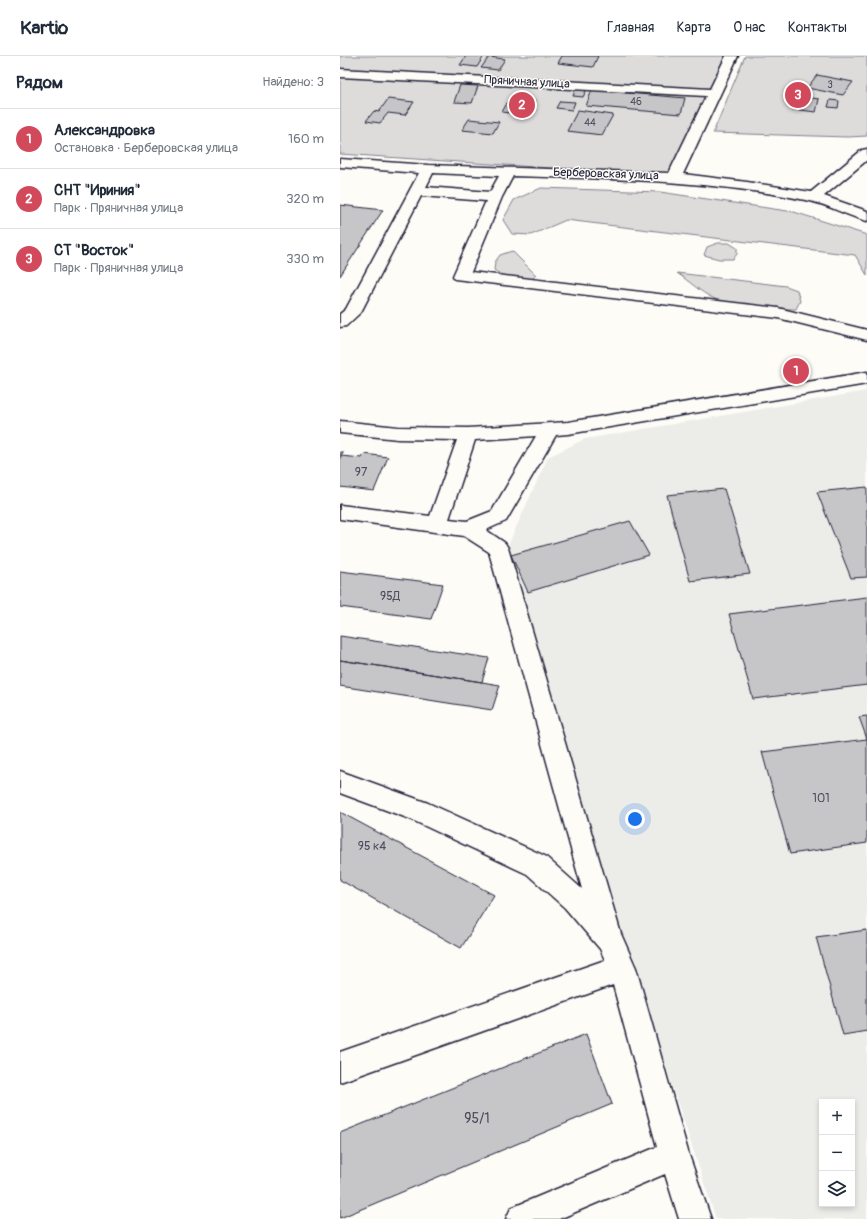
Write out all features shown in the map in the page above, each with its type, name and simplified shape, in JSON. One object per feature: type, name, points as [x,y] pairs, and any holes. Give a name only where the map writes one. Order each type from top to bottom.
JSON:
[{"type":"street","points":[[674,177],[732,56]]},
{"type":"street","name":"Пряничная улица","points":[[340,73],[714,93]]},
{"type":"street","points":[[814,197],[867,153]]},
{"type":"street","name":"Берберовская улица","points":[[340,163],[428,169],[674,177],[747,186],[814,197],[867,216]]},
{"type":"street","points":[[340,322],[353,312],[428,169]]},
{"type":"street","points":[[509,171],[496,196],[460,276],[778,313],[867,335]]},
{"type":"street","points":[[417,191],[496,196]]},
{"type":"street","points":[[340,427],[398,433],[468,434],[568,428],[867,378]]},
{"type":"street","points":[[469,529],[499,516],[550,429]]},
{"type":"street","points":[[437,524],[449,493],[468,434]]},
{"type":"street","points":[[340,512],[469,529],[498,548],[610,940],[622,968],[674,1155],[695,1219]]},
{"type":"street","points":[[340,782],[419,811],[536,865],[574,899],[610,940]]},
{"type":"street","points":[[340,1067],[622,968]]},
{"type":"street","points":[[522,1219],[674,1155]]},
{"type":"shaded area","points":[[340,56],[728,56],[670,176],[340,154]]},
{"type":"shaded area","points":[[745,56],[867,56],[867,136],[848,137],[713,133]]},
{"type":"shaded area","points":[[541,188],[660,192],[794,212],[867,235],[867,275],[855,255],[566,220],[531,235],[512,234],[503,220],[514,200]]},
{"type":"shaded area","points":[[718,243],[729,243],[737,248],[737,254],[733,259],[719,259],[704,255],[707,247]]},
{"type":"shaded area","points":[[512,251],[536,275],[532,279],[503,276],[494,270],[495,262],[500,255]]},
{"type":"shaded area","points":[[677,273],[786,286],[797,290],[800,301],[796,309],[777,309],[731,304],[708,296]]},
{"type":"shaded area","points":[[867,391],[867,1219],[716,1219],[500,563],[548,457],[585,439]]},
{"type":"building","points":[[466,56],[484,56],[477,67],[460,65]]},
{"type":"building","points":[[562,56],[598,56],[593,67],[558,63]]},
{"type":"building","points":[[489,57],[505,59],[498,70],[481,68]]},
{"type":"building","points":[[817,75],[853,82],[843,95],[807,88]]},
{"type":"building","points":[[460,85],[478,86],[472,103],[454,102]]},
{"type":"building","points":[[576,88],[587,89],[583,97],[573,96]]},
{"type":"building","points":[[592,90],[685,98],[681,114],[586,106]]},
{"type":"building","points":[[796,96],[819,99],[816,112],[792,109]]},
{"type":"building","points":[[510,98],[535,101],[527,115],[502,112]]},
{"type":"building","points":[[388,99],[414,102],[405,115],[388,113],[380,123],[366,121],[374,111],[379,112]]},
{"type":"building","points":[[830,100],[839,101],[838,108],[828,107]]},
{"type":"building","points":[[560,101],[575,102],[572,110],[556,108]]},
{"type":"building","points":[[578,110],[613,115],[602,135],[567,131]]},
{"type":"building","points":[[469,119],[499,122],[493,133],[462,130]]},
{"type":"building","points":[[340,205],[383,210],[340,276]]},
{"type":"building","points":[[340,452],[343,452],[341,456],[362,458],[364,454],[388,457],[374,491],[340,487]]},
{"type":"building","points":[[867,487],[867,577],[851,578],[817,492]]},
{"type":"building","points":[[724,489],[750,574],[690,581],[667,495]]},
{"type":"building","points":[[630,521],[649,555],[528,592],[511,555]]},
{"type":"building","points":[[340,571],[443,584],[431,619],[340,607]]},
{"type":"building","points":[[867,597],[867,685],[753,699],[729,614]]},
{"type":"building","points":[[340,636],[489,658],[482,682],[340,660]]},
{"type":"building","points":[[340,660],[500,685],[492,710],[340,686]]},
{"type":"building","points":[[867,716],[867,739],[859,717]]},
{"type":"building","points":[[867,739],[867,843],[790,854],[762,752]]},
{"type":"building","points":[[340,812],[494,895],[461,948],[340,880]]},
{"type":"building","points":[[867,930],[867,1031],[843,1035],[816,937]]},
{"type":"building","points":[[586,1034],[612,1104],[340,1218],[340,1133]]},
{"type":"place","name":"СТ \"Восток\"","points":[[798,95]]},
{"type":"place","name":"СНТ \"Ириния\"","points":[[522,105]]},
{"type":"place","name":"Александровка","points":[[796,371]]}]
